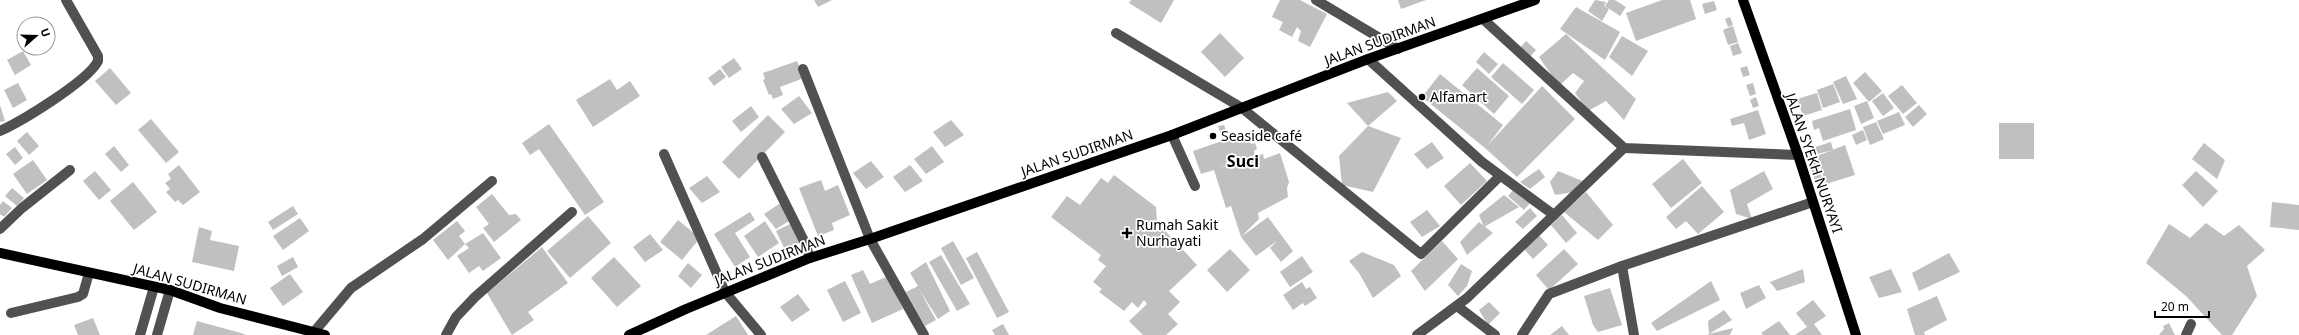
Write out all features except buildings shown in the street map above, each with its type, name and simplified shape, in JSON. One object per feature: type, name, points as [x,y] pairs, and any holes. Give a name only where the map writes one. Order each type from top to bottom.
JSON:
[{"type":"main road","name":"JALAN SYEKH NURYAYI","points":[[1743,0],[1798,155],[1856,335]]},
{"type":"main road","name":"JALAN SUDIRMAN","points":[[629,335],[725,292],[810,258],[870,239],[1172,135],[1368,59],[1531,1]]},
{"type":"main road","name":"JALAN SUDIRMAN","points":[[0,253],[170,290],[220,308],[325,335]]},
{"type":"street","points":[[0,131],[17,123],[64,92],[89,72],[98,61],[98,56],[66,0]]},
{"type":"street","points":[[1316,0],[1398,49]]},
{"type":"street","points":[[1483,19],[1624,148],[1798,155]]},
{"type":"street","points":[[1116,33],[1242,108],[1421,254],[1500,176]]},
{"type":"street","points":[[1368,59],[1411,99],[1500,176],[1554,215]]},
{"type":"street","points":[[803,69],[870,239],[924,335]]},
{"type":"street","points":[[1172,135],[1195,186]]},
{"type":"street","points":[[1417,335],[1457,306],[1624,148]]},
{"type":"street","points":[[664,154],[725,292],[761,335]]},
{"type":"street","points":[[762,157],[805,243],[810,258]]},
{"type":"street","points":[[0,229],[22,208],[70,170]]},
{"type":"street","points":[[314,332],[351,288],[423,239],[450,214],[492,181]]},
{"type":"street","points":[[1522,335],[1549,294],[1622,266],[1813,202]]},
{"type":"street","points":[[446,335],[456,317],[475,297],[572,212]]},
{"type":"street","points":[[1622,266],[1634,335]]},
{"type":"street","points":[[11,313],[78,297],[83,294],[89,273]]},
{"type":"street","points":[[140,335],[154,287]]},
{"type":"street","points":[[157,335],[170,290]]},
{"type":"street","points":[[1457,306],[1495,335]]},
{"type":"street","points":[[2186,335],[2191,324]]},
{"type":"place","name":"Alfamart","points":[[1422,97]]},
{"type":"place","name":"Seaside café","points":[[1213,136]]},
{"type":"place","name":"Rumah Sakit Nurhayati","points":[[1127,233]]},
{"type":"district","name":"Suci","points":[[1243,161]]}]
